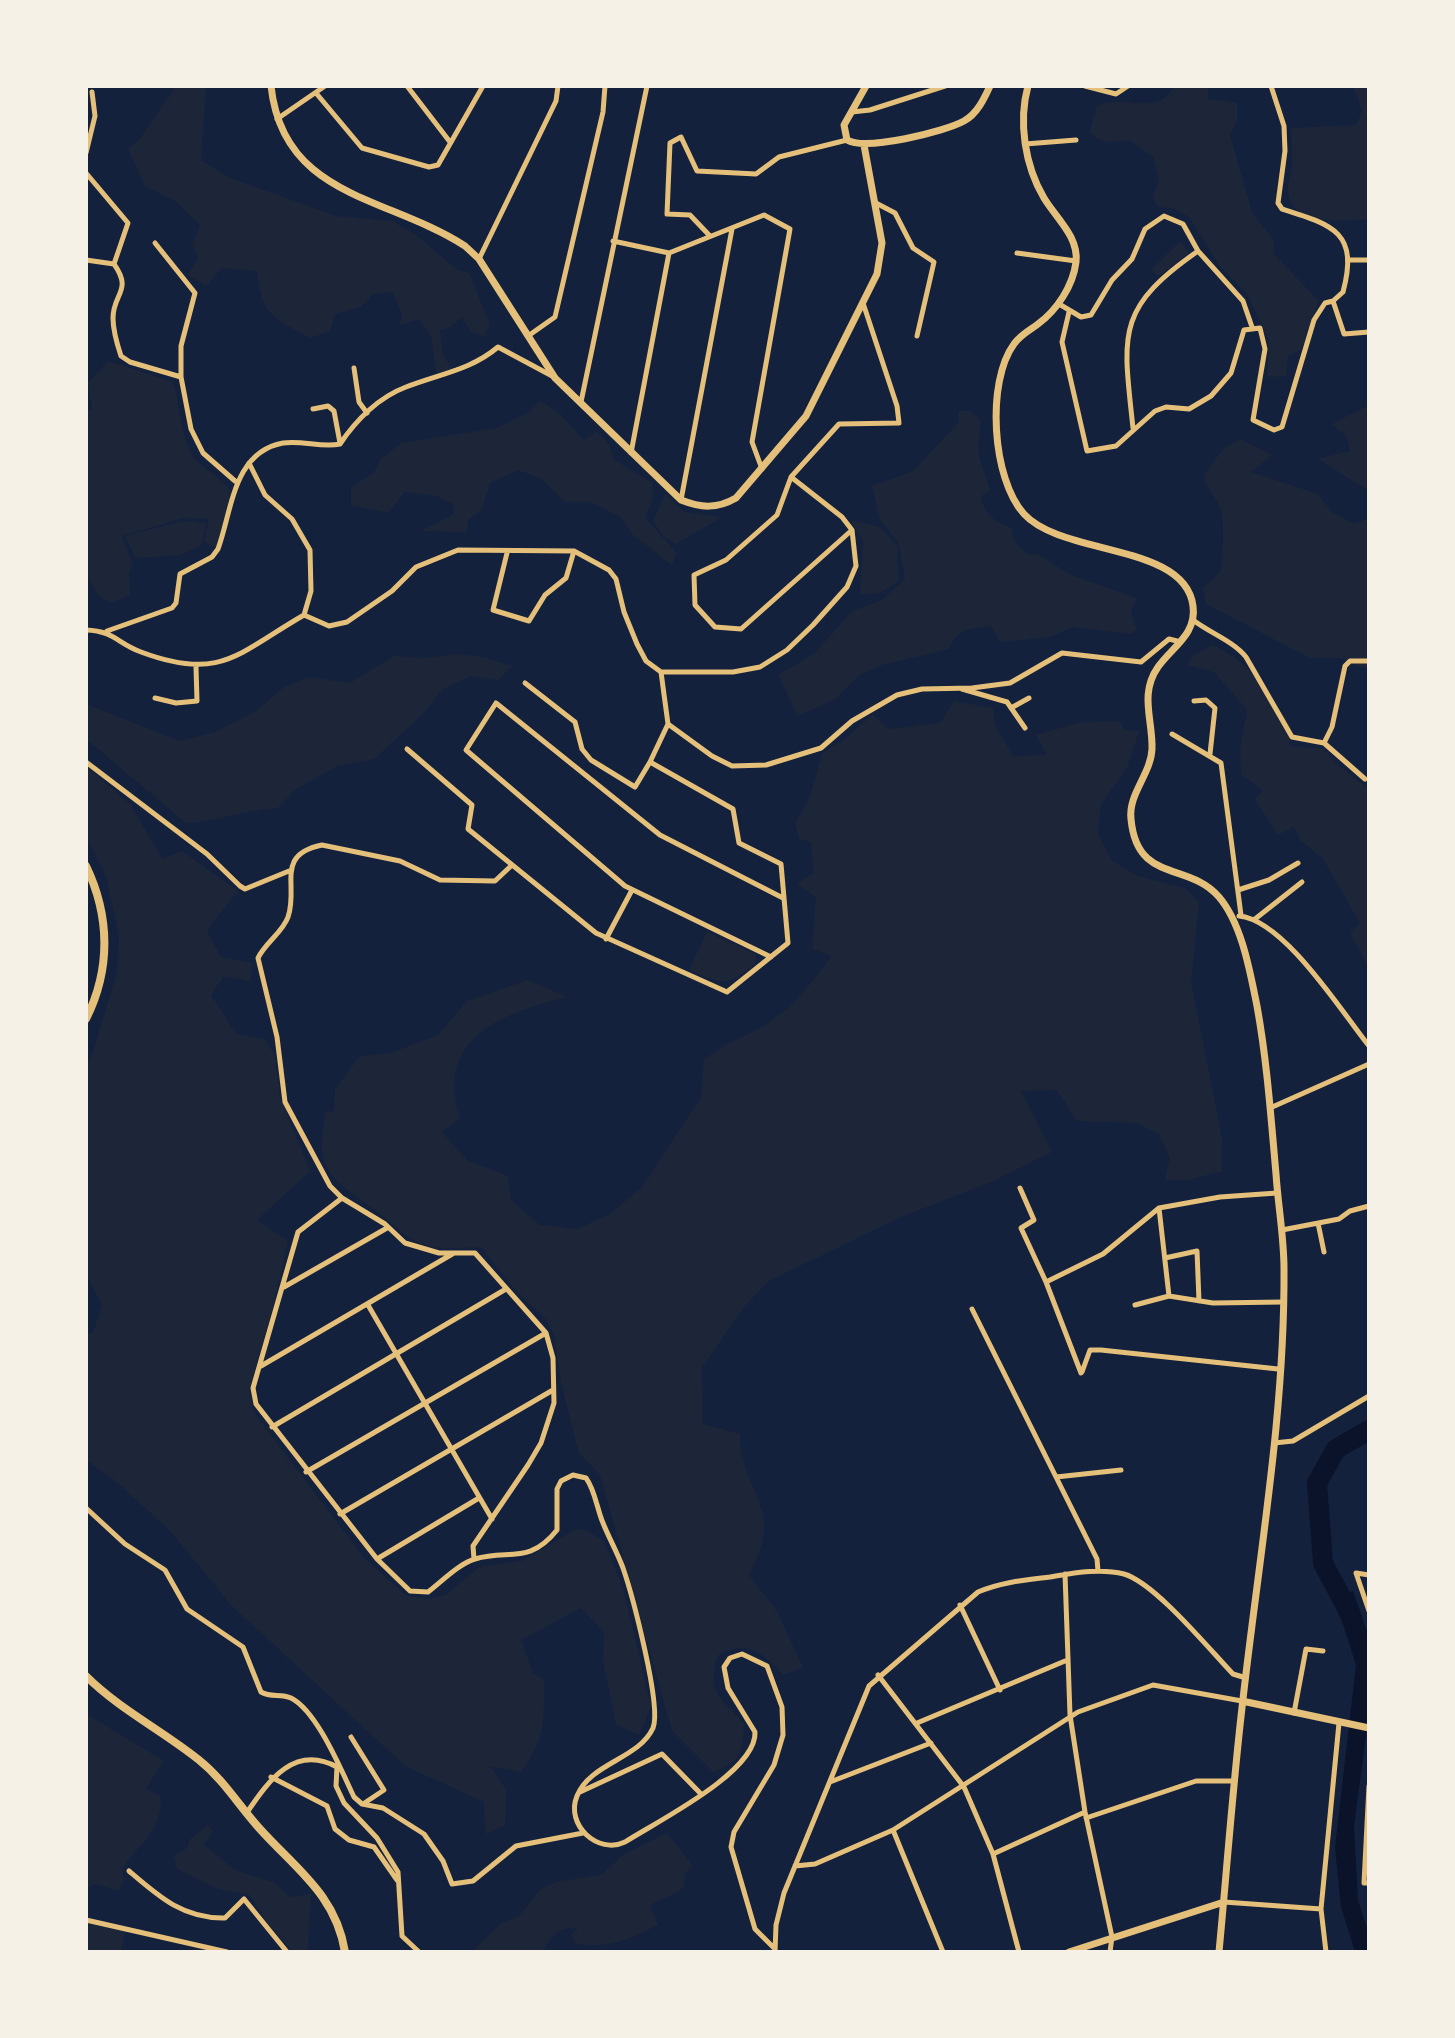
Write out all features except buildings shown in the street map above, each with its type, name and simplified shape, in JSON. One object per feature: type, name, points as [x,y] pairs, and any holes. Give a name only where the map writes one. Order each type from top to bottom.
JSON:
[{"type":"main road","points":[[86,866],[99,898],[105,955],[99,990],[86,1019]]},
{"type":"main road","points":[[86,1676],[198,1759],[248,1811],[260,1830],[306,1872],[340,1927],[345,1952]]},
{"type":"street","points":[[271,86],[277,119],[288,145],[315,174],[450,236],[479,259],[555,378],[681,500],[697,506],[726,504],[736,498],[806,416],[863,303],[881,259],[882,243],[864,145]]},
{"type":"street","points":[[277,119],[325,86]]},
{"type":"street","points":[[407,86],[450,142]]},
{"type":"street","points":[[316,93],[362,148],[429,167],[438,165],[483,86]]},
{"type":"street","points":[[479,259],[556,101],[558,86]]},
{"type":"street","points":[[528,336],[555,317],[603,112],[605,86]]},
{"type":"street","points":[[581,405],[647,86]]},
{"type":"street","points":[[847,140],[844,125],[866,86]]},
{"type":"street","points":[[852,112],[870,110],[945,86]]},
{"type":"street","points":[[710,236],[690,215],[667,214],[670,143],[675,138],[681,137],[686,144],[697,171],[756,174],[779,157],[847,140],[864,145],[964,121],[974,113],[990,86]]},
{"type":"street","points":[[1028,86],[1025,144],[1037,185],[1071,237],[1076,261],[1059,304],[1013,344],[996,397],[997,434],[1010,491],[1027,518],[1093,548],[1148,560],[1176,576],[1192,599],[1193,620],[1181,642],[1150,682],[1150,767],[1133,801],[1131,822],[1141,850],[1153,865],[1207,887],[1219,896],[1241,944],[1257,1009],[1282,1230],[1283,1302],[1273,1443],[1242,1701],[1219,1952]]},
{"type":"street","points":[[1085,86],[1116,94],[1128,86]]},
{"type":"street","points":[[1069,312],[1062,342],[1087,451],[1116,446],[1155,411],[1166,407],[1189,409],[1211,396],[1231,373],[1244,330],[1252,327],[1260,328],[1265,349],[1253,420],[1274,430],[1282,427],[1287,420],[1314,320],[1325,303],[1333,301],[1343,292],[1349,260],[1343,240],[1336,230],[1282,209],[1278,203],[1285,151],[1284,126],[1271,86]]},
{"type":"street","points":[[86,153],[95,116],[90,90]]},
{"type":"street","points":[[1025,144],[1076,140]]},
{"type":"street","points":[[86,173],[128,223],[114,264]]},
{"type":"street","points":[[873,202],[895,213],[913,248],[934,262],[917,336]]},
{"type":"street","points":[[613,241],[669,253],[764,215],[790,229],[752,442],[762,469]]},
{"type":"street","points":[[1059,304],[1081,317],[1091,315],[1112,280],[1132,259],[1145,229],[1154,219],[1164,216],[1183,224],[1198,251],[1243,301],[1252,327]]},
{"type":"street","points":[[681,500],[732,228]]},
{"type":"street","points":[[155,243],[195,293],[181,346],[181,377],[196,442],[213,464],[235,481]]},
{"type":"street","points":[[1133,429],[1127,370],[1128,329],[1154,284],[1198,251]]},
{"type":"street","points":[[631,453],[669,253]]},
{"type":"street","points":[[1017,253],[1076,261]]},
{"type":"street","points":[[86,260],[114,264],[122,276],[123,287],[113,317],[121,356],[130,362],[181,377]]},
{"type":"street","points":[[1349,260],[1369,260]]},
{"type":"street","points":[[1333,301],[1344,334],[1369,332]]},
{"type":"street","points":[[852,530],[741,629],[715,627],[695,605],[694,575],[726,560],[777,515],[791,477],[839,424],[899,423],[897,406],[863,303]]},
{"type":"street","points":[[86,630],[107,631],[172,608],[176,603],[180,574],[212,557],[218,549],[236,490],[235,481],[249,463],[280,443],[340,444],[367,413],[404,387],[480,362],[498,347],[555,378]]},
{"type":"street","points":[[354,368],[359,402],[367,413]]},
{"type":"street","points":[[313,409],[328,406],[334,411],[340,444]]},
{"type":"street","points":[[107,631],[133,649],[161,660],[196,667],[228,660],[304,615],[311,591],[310,550],[292,519],[265,495],[249,463]]},
{"type":"street","points":[[304,615],[329,626],[338,625],[392,591],[424,563],[458,550],[507,553],[574,551],[609,570],[616,579],[624,612],[637,644],[646,661],[661,672],[760,667],[787,650],[847,587],[856,566],[852,530],[842,517],[791,477]]},
{"type":"street","points":[[507,553],[493,610],[529,621],[545,595],[566,578],[574,551]]},
{"type":"street","points":[[1193,620],[1216,638],[1238,647],[1292,737],[1324,743],[1365,779]]},
{"type":"street","points":[[668,724],[712,756],[732,766],[766,765],[821,748],[852,721],[897,695],[922,689],[961,689],[1010,683],[1062,653],[1141,662],[1169,639],[1181,642]]},
{"type":"street","points":[[1324,743],[1332,727],[1345,666],[1350,661],[1369,661]]},
{"type":"street","points":[[155,698],[176,703],[197,701],[196,667]]},
{"type":"street","points":[[525,683],[575,722],[582,749],[591,760],[635,787],[668,724],[661,672]]},
{"type":"street","points":[[961,689],[1007,702],[1025,728]]},
{"type":"street","points":[[1011,708],[1029,698]]},
{"type":"street","points":[[1194,701],[1206,700],[1215,708],[1210,754]]},
{"type":"street","points":[[771,957],[632,890],[466,750],[496,703],[660,835],[784,899]]},
{"type":"street","points":[[1172,734],[1221,763],[1241,915]]},
{"type":"street","points":[[407,749],[472,805],[468,829],[606,939],[727,992],[788,943],[781,864],[739,843],[733,809],[650,762]]},
{"type":"street","points":[[86,762],[207,854],[245,889],[289,871]]},
{"type":"street","points":[[474,1559],[473,1546],[541,1443],[553,1411],[553,1358],[546,1333],[475,1253],[419,1248],[397,1238],[330,1186],[285,1102],[277,1037],[259,968],[262,949],[288,919],[289,871],[299,855],[322,845],[400,861],[440,880],[495,881],[512,865]]},
{"type":"street","points":[[1238,890],[1269,880],[1298,863]]},
{"type":"street","points":[[1255,919],[1302,882]]},
{"type":"street","points":[[606,939],[632,890]]},
{"type":"street","points":[[1230,917],[1241,915],[1255,919],[1306,966],[1369,1046]]},
{"type":"street","points":[[1269,1108],[1369,1064]]},
{"type":"street","points":[[1020,1188],[1034,1220],[1021,1228],[1046,1282],[1081,1373],[1090,1350],[1278,1369]]},
{"type":"street","points":[[1046,1282],[1103,1254],[1159,1208],[1220,1197],[1277,1193]]},
{"type":"street","points":[[342,1198],[298,1232],[253,1396],[306,1472],[377,1559],[410,1591],[428,1592],[474,1559],[521,1554],[542,1546],[557,1530],[557,1489],[561,1481],[566,1476],[579,1476],[591,1485],[629,1588],[655,1716],[646,1737],[593,1774],[579,1792],[575,1809],[583,1833],[602,1846],[617,1846],[701,1794],[741,1764],[755,1740],[748,1717],[724,1678],[724,1667],[730,1658],[742,1654],[752,1656],[773,1675],[782,1707],[783,1735],[774,1765],[734,1832],[731,1847],[755,1929],[774,1950]]},
{"type":"street","points":[[1282,1230],[1318,1223],[1369,1206]]},
{"type":"street","points":[[1159,1208],[1169,1296]]},
{"type":"street","points":[[1318,1223],[1324,1252]]},
{"type":"street","points":[[283,1287],[387,1228]]},
{"type":"street","points":[[1165,1258],[1197,1251],[1199,1301]]},
{"type":"street","points":[[261,1366],[455,1252]]},
{"type":"street","points":[[272,1427],[506,1289]]},
{"type":"street","points":[[1135,1305],[1169,1296],[1199,1301],[1283,1302]]},
{"type":"street","points":[[368,1305],[492,1519]]},
{"type":"street","points":[[972,1309],[1097,1559],[1098,1571]]},
{"type":"street","points":[[306,1472],[546,1333]]},
{"type":"street","points":[[340,1514],[553,1390]]},
{"type":"street","points":[[1273,1443],[1293,1441],[1369,1396]]},
{"type":"street","points":[[1056,1477],[1121,1470]]},
{"type":"street","points":[[377,1559],[479,1498]]},
{"type":"street","points":[[86,1508],[125,1544],[165,1570],[187,1609],[243,1647],[261,1692],[270,1696],[285,1696],[301,1706],[323,1735],[354,1797],[362,1804],[383,1808],[424,1834],[443,1861],[452,1884],[473,1881],[516,1846],[583,1833]]},
{"type":"street","points":[[774,1950],[778,1911],[861,1702],[878,1675],[960,1605],[994,1585],[1098,1571],[1129,1575],[1173,1611],[1233,1674],[1246,1678]]},
{"type":"street","points":[[1369,1575],[1356,1573],[1369,1611]]},
{"type":"street","points":[[1065,1574],[1065,1661],[1070,1715],[1085,1815],[1112,1937],[1110,1952]]},
{"type":"street","points":[[960,1605],[1000,1690]]},
{"type":"street","points":[[1294,1713],[1306,1649],[1323,1651]]},
{"type":"street","points":[[917,1723],[1065,1661]]},
{"type":"street","points":[[878,1675],[964,1787],[993,1854],[1019,1952]]},
{"type":"street","points":[[795,1866],[815,1864],[893,1830],[964,1787],[1070,1715],[1153,1685],[1369,1728]]},
{"type":"street","points":[[1326,1952],[1321,1909],[1341,1723]]},
{"type":"street","points":[[351,1737],[384,1790],[362,1804]]},
{"type":"street","points":[[830,1782],[931,1743]]},
{"type":"street","points":[[579,1792],[662,1754],[701,1794]]},
{"type":"street","points":[[248,1811],[271,1777],[293,1761],[326,1761],[337,1767]]},
{"type":"street","points":[[337,1767],[336,1786],[344,1803],[377,1838],[398,1872],[402,1936],[419,1952]]},
{"type":"street","points":[[271,1777],[327,1806],[335,1829],[349,1840],[374,1847],[397,1881]]},
{"type":"street","points":[[993,1854],[1085,1815],[1196,1781],[1235,1781]]},
{"type":"street","points":[[1369,1786],[1364,1874],[1364,1883],[1369,1883]]},
{"type":"street","points":[[893,1830],[943,1952]]},
{"type":"street","points":[[129,1871],[169,1905],[211,1918],[225,1918],[244,1899],[287,1952]]},
{"type":"street","points":[[1069,1952],[1224,1902],[1321,1909]]},
{"type":"street","points":[[86,1920],[227,1952]]},
{"type":"street","points":[[404,1952],[407,1942]]},
{"type":"shaded area","points":[[176,86],[206,87],[201,160],[228,177],[336,216],[392,221],[416,235],[458,270],[469,273],[490,325],[484,336],[471,332],[462,317],[451,327],[440,330],[443,355],[454,372],[436,372],[431,336],[419,319],[400,325],[402,313],[392,292],[373,294],[361,307],[335,314],[330,331],[310,338],[271,314],[262,298],[257,271],[222,268],[206,286],[188,275],[198,258],[192,245],[200,225],[175,201],[145,186],[128,149],[139,140]]},
{"type":"shaded area","points":[[1174,86],[1208,86],[1208,99],[1237,103],[1237,121],[1230,135],[1252,212],[1273,239],[1274,254],[1319,301],[1301,349],[1288,356],[1286,376],[1267,377],[1269,341],[1248,295],[1219,265],[1189,217],[1173,208],[1157,207],[1153,196],[1159,179],[1153,157],[1129,140],[1108,142],[1089,132],[1097,106],[1116,102],[1159,101],[1168,96]]},
{"type":"shaded area","points":[[1353,86],[1369,86],[1369,219],[1333,221],[1308,216],[1291,203],[1288,191],[1292,169],[1291,128],[1356,125],[1362,111]]},
{"type":"shaded area","points":[[1180,241],[1189,253],[1159,276],[1151,270]]},
{"type":"shaded area","points":[[108,361],[173,382],[184,435],[192,454],[231,492],[216,549],[204,541],[209,519],[184,518],[122,536],[133,565],[129,574],[130,595],[111,603],[100,597],[86,575],[86,411],[92,410],[88,383]]},
{"type":"shaded area","points":[[540,401],[558,412],[584,440],[597,431],[610,445],[613,459],[652,483],[654,494],[645,518],[677,553],[672,565],[633,535],[621,517],[591,502],[565,502],[540,478],[518,470],[490,483],[482,509],[468,520],[467,532],[421,531],[454,514],[454,504],[436,496],[405,492],[388,513],[351,505],[351,488],[374,472],[381,459],[401,443],[497,428],[529,412]]},
{"type":"shaded area","points":[[1369,405],[1369,491],[1318,459],[1350,451],[1347,437],[1332,424]]},
{"type":"shaded area","points":[[958,411],[971,411],[981,421],[978,452],[990,491],[981,496],[988,513],[1012,528],[1014,541],[1027,554],[1039,555],[1069,574],[1136,598],[1131,613],[1137,629],[1131,634],[1073,627],[1050,637],[1000,642],[991,626],[971,629],[956,637],[949,649],[882,665],[859,675],[836,699],[798,716],[778,675],[815,653],[852,611],[882,600],[905,579],[898,542],[880,520],[872,486],[913,471],[959,422]]},
{"type":"shaded area","points":[[1240,439],[1272,455],[1251,472],[1318,494],[1332,512],[1354,524],[1369,518],[1369,668],[1359,667],[1344,658],[1310,658],[1206,604],[1203,588],[1221,571],[1223,533],[1221,510],[1204,475],[1224,448]]},
{"type":"shaded area","points":[[665,494],[685,512],[722,517],[676,544],[664,537],[653,521]]},
{"type":"shaded area","points":[[850,520],[879,527],[897,545],[899,581],[880,593],[860,595],[863,540]]},
{"type":"shaded area","points":[[183,521],[206,523],[201,545],[180,555],[135,558],[125,536]]},
{"type":"shaded area","points":[[1213,645],[1238,660],[1266,690],[1291,726],[1289,746],[1324,749],[1334,762],[1369,789],[1369,968],[1350,933],[1360,923],[1323,859],[1301,841],[1294,827],[1278,835],[1255,799],[1263,791],[1241,774],[1240,747],[1247,710],[1214,672],[1187,665],[1192,656]]},
{"type":"shaded area","points":[[396,655],[416,658],[468,655],[513,666],[498,680],[471,676],[443,689],[421,716],[374,759],[337,766],[295,790],[278,808],[209,820],[186,823],[86,739],[86,704],[180,741],[215,732],[256,711],[284,687],[309,677],[350,683]]},
{"type":"shaded area","points":[[954,701],[993,708],[995,725],[1013,756],[1047,755],[1036,735],[1081,722],[1119,721],[1125,730],[1139,731],[1127,768],[1101,804],[1098,834],[1112,861],[1138,876],[1185,888],[1199,902],[1191,981],[1222,1139],[1222,1171],[1189,1180],[1165,1180],[1170,1158],[1159,1134],[1136,1123],[1077,1121],[1057,1090],[1021,1091],[1052,1152],[991,1182],[901,1217],[769,1281],[745,1306],[702,1367],[703,1424],[740,1434],[742,1455],[763,1516],[760,1551],[749,1575],[777,1611],[803,1668],[783,1675],[769,1660],[746,1648],[728,1650],[718,1655],[713,1678],[715,1687],[744,1724],[739,1755],[730,1764],[713,1772],[672,1731],[600,1475],[579,1453],[561,1383],[554,1335],[546,1319],[517,1292],[482,1248],[441,1248],[420,1244],[341,1184],[325,1164],[322,1151],[326,1112],[334,1111],[335,1089],[360,1056],[391,1053],[438,1035],[467,1001],[528,980],[567,997],[520,1011],[499,1021],[480,1033],[466,1048],[457,1067],[455,1091],[460,1119],[442,1132],[467,1160],[508,1176],[511,1200],[540,1225],[577,1229],[610,1214],[642,1187],[701,1097],[704,1060],[780,1014],[804,992],[832,956],[812,949],[816,898],[797,883],[814,873],[811,842],[799,839],[795,823],[809,798],[822,753],[844,740],[873,714],[887,729],[940,723]]},
{"type":"shaded area","points":[[86,766],[131,805],[162,859],[182,851],[238,891],[207,931],[221,957],[252,963],[250,981],[224,976],[211,995],[236,1034],[265,1039],[275,1056],[280,1097],[310,1171],[257,1220],[288,1241],[249,1389],[254,1413],[366,1560],[406,1595],[427,1599],[446,1595],[479,1567],[522,1561],[574,1530],[584,1529],[604,1541],[624,1591],[651,1707],[639,1735],[616,1724],[603,1661],[604,1632],[581,1608],[521,1640],[533,1673],[544,1680],[542,1729],[535,1749],[521,1772],[490,1766],[506,1790],[505,1825],[486,1834],[484,1802],[405,1766],[231,1605],[172,1533],[119,1484],[86,1460],[86,1333],[93,1333],[102,1305],[86,1274],[86,1064],[91,1058],[117,972],[119,936],[106,877],[86,836]]},
{"type":"shaded area","points":[[707,932],[756,954],[755,964],[737,977],[724,981],[689,970]]},
{"type":"shaded area","points":[[1353,1591],[1369,1637],[1369,1714],[1354,1826],[1358,1900],[1369,1934],[1369,1952],[1355,1952],[1341,1907],[1335,1847],[1356,1665],[1334,1596]]},
{"type":"shaded area","points":[[86,1714],[164,1761],[146,1788],[161,1797],[157,1821],[148,1838],[122,1870],[124,1879],[119,1891],[95,1884],[86,1889]]},
{"type":"shaded area","points":[[208,1825],[213,1831],[204,1845],[235,1870],[275,1883],[290,1897],[311,1894],[308,1952],[293,1952],[268,1924],[250,1895],[218,1889],[177,1869],[174,1856],[187,1848],[190,1839]]},
{"type":"shaded area","points":[[667,1833],[693,1866],[686,1872],[683,1888],[650,1906],[658,1925],[628,1939],[608,1944],[575,1943],[571,1935],[578,1928],[572,1928],[556,1933],[543,1952],[472,1952],[501,1923],[519,1916],[541,1889],[555,1882],[601,1875],[624,1854]]},
{"type":"shaded area","points":[[86,1922],[125,1932],[121,1952],[86,1952]]},
{"type":"waterway","points":[[1352,1618],[1323,1563],[1317,1483],[1336,1449],[1369,1430]]}]
